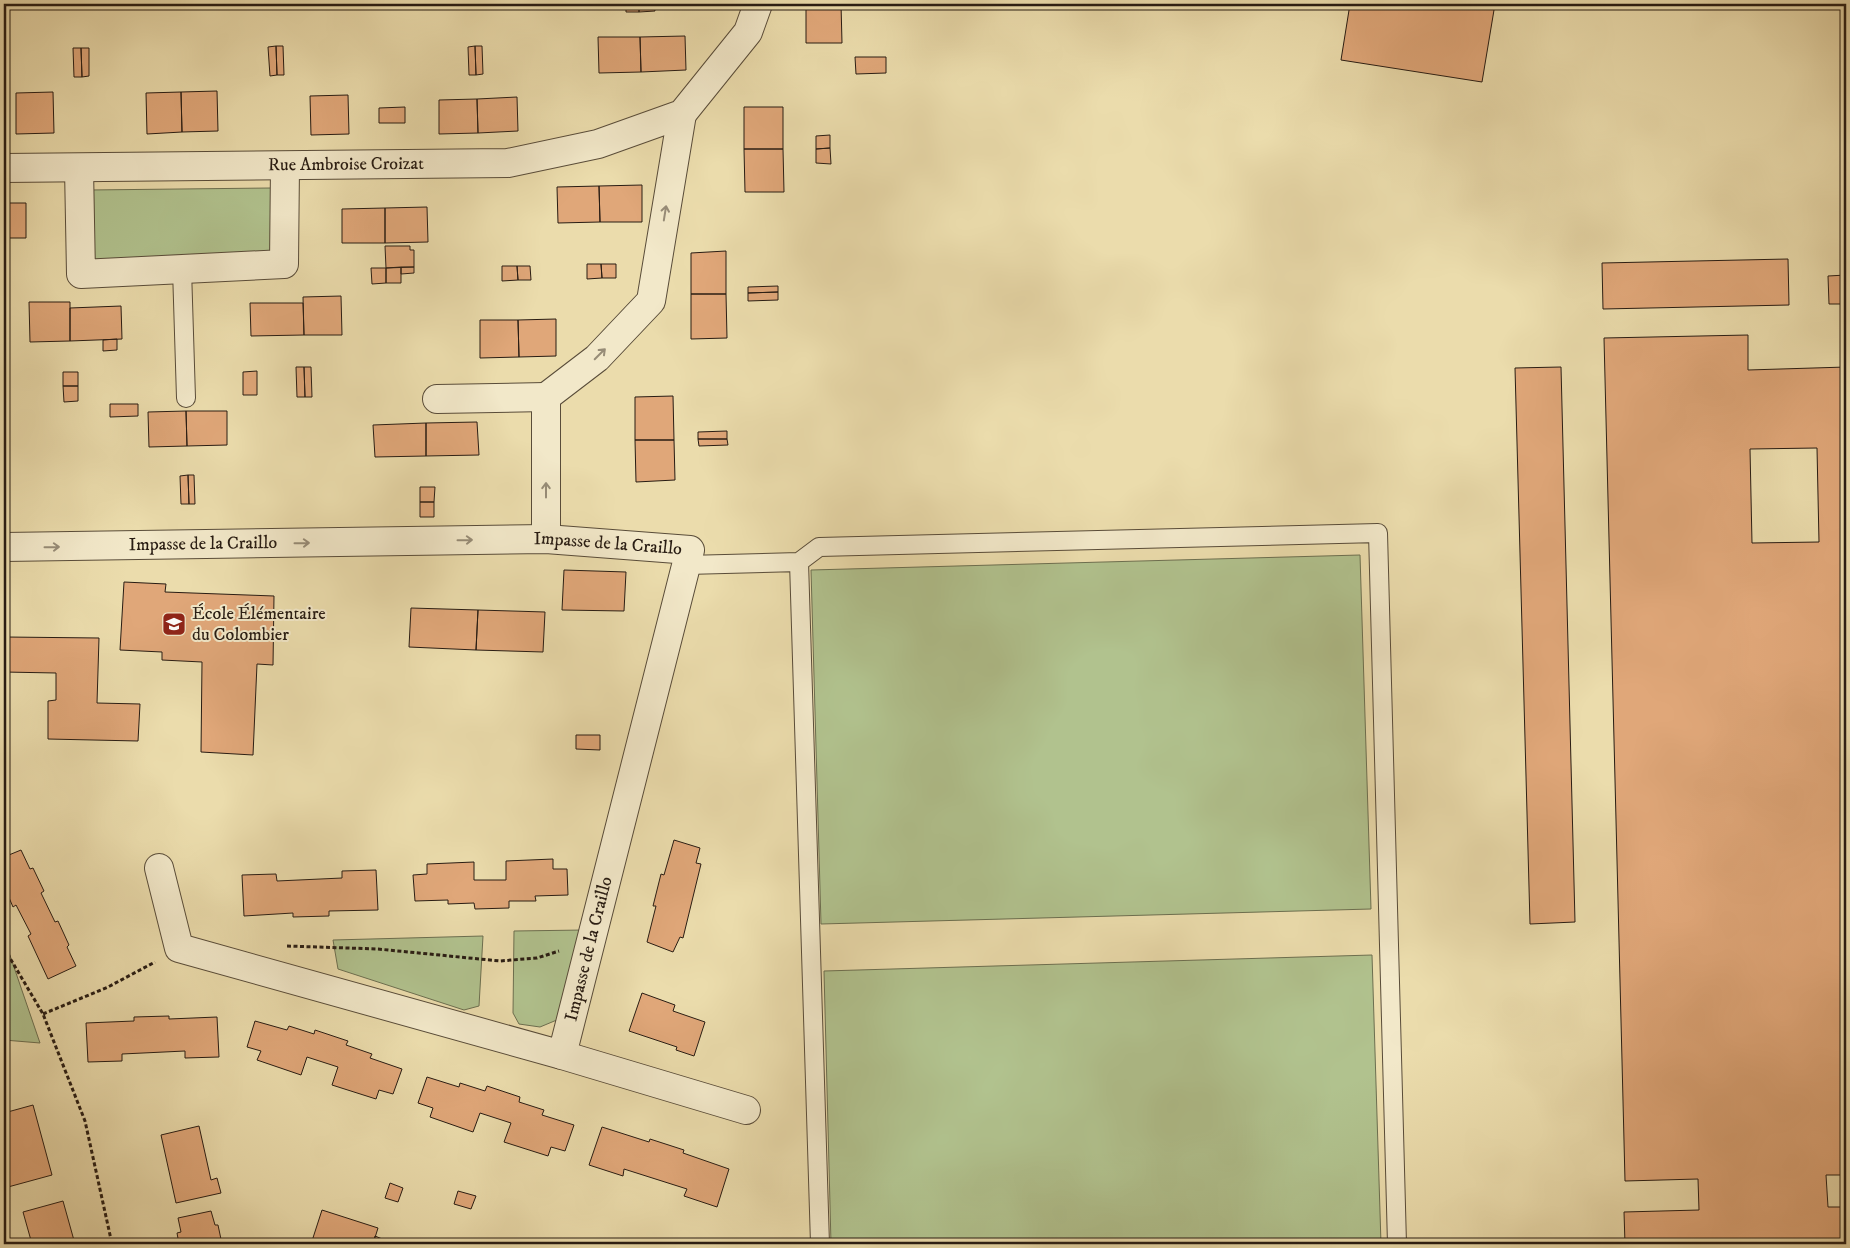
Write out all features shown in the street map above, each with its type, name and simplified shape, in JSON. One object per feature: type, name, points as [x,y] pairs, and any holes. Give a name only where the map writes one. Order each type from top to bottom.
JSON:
[{"type":"street","points":[[437,399],[546,397],[597,358],[651,300],[682,114],[748,32],[758,4]]},
{"type":"street","name":"Rue Ambroise Croizat","points":[[4,168],[508,163],[598,144],[682,114]]},
{"type":"street","points":[[79,168],[81,274],[284,264],[285,166]]},
{"type":"street","points":[[546,397],[546,539]]},
{"type":"street","name":"Impasse de la Craillo","points":[[4,546],[546,539],[690,550],[562,1055]]},
{"type":"street","points":[[158,868],[180,948],[562,1055],[746,1110]]},
{"type":"lane","points":[[182,269],[186,398]]},
{"type":"lane","points":[[686,565],[799,562],[818,547],[1378,533],[1397,1244]]},
{"type":"lane","points":[[799,562],[820,1244]]},
{"type":"path","points":[[282,945],[378,949],[500,961],[537,958],[591,940]]},
{"type":"path","points":[[4,948],[43,1014],[85,1121],[112,1244]]},
{"type":"path","points":[[43,1014],[108,987],[180,948]]},
{"type":"green space","points":[[271,188],[273,255],[91,264],[89,190]]},
{"type":"green space","points":[[1360,555],[1371,909],[821,924],[811,570]]},
{"type":"green space","points":[[584,930],[564,1017],[540,1027],[519,1024],[513,1013],[514,931]]},
{"type":"green space","points":[[483,936],[479,1006],[464,1010],[338,969],[333,940]]},
{"type":"green space","points":[[4,938],[40,1043],[4,1040]]},
{"type":"green space","points":[[1372,955],[1381,1244],[831,1244],[824,971]]},
{"type":"building","points":[[626,4],[639,4],[639,12],[626,12]]},
{"type":"building","points":[[639,4],[654,4],[655,11],[639,12]]},
{"type":"building","points":[[806,4],[841,4],[842,43],[806,43]]},
{"type":"building","points":[[875,4],[903,4],[903,7],[874,7]]},
{"type":"building","points":[[1350,4],[1495,4],[1482,82],[1341,60]]},
{"type":"building","points":[[685,36],[686,70],[641,72],[640,37]]},
{"type":"building","points":[[598,37],[640,37],[641,72],[599,73]]},
{"type":"building","points":[[276,46],[277,75],[270,76],[268,47]]},
{"type":"building","points":[[276,46],[283,46],[284,75],[277,75]]},
{"type":"building","points":[[475,46],[476,75],[469,75],[468,47]]},
{"type":"building","points":[[475,46],[482,46],[483,74],[476,75]]},
{"type":"building","points":[[73,48],[81,48],[82,77],[74,77]]},
{"type":"building","points":[[81,48],[89,48],[89,76],[82,77]]},
{"type":"building","points":[[855,57],[886,57],[886,73],[856,74]]},
{"type":"building","points":[[217,91],[218,131],[182,132],[181,92]]},
{"type":"building","points":[[53,92],[54,133],[16,134],[16,93]]},
{"type":"building","points":[[181,92],[182,132],[147,134],[146,93]]},
{"type":"building","points":[[348,95],[349,134],[311,135],[310,96]]},
{"type":"building","points":[[517,97],[518,131],[478,133],[477,99]]},
{"type":"building","points":[[477,99],[478,133],[439,134],[439,100]]},
{"type":"building","points":[[405,107],[405,123],[379,123],[379,108]]},
{"type":"building","points":[[744,107],[783,107],[783,149],[744,149]]},
{"type":"building","points":[[830,135],[830,148],[816,149],[816,136]]},
{"type":"building","points":[[830,148],[831,164],[816,163],[816,149]]},
{"type":"building","points":[[744,149],[783,149],[784,192],[745,192]]},
{"type":"building","points":[[642,185],[642,222],[600,222],[599,186]]},
{"type":"building","points":[[599,186],[600,222],[558,223],[557,187]]},
{"type":"building","points":[[4,203],[26,203],[26,238],[4,238]]},
{"type":"building","points":[[427,207],[428,242],[385,243],[385,208]]},
{"type":"building","points":[[385,208],[385,243],[342,243],[342,209]]},
{"type":"building","points":[[385,246],[410,246],[410,250],[414,250],[414,267],[386,268]]},
{"type":"building","points":[[726,251],[726,294],[691,294],[691,253]]},
{"type":"building","points":[[1788,259],[1789,305],[1603,309],[1602,263]]},
{"type":"building","points":[[587,264],[601,264],[602,278],[587,279]]},
{"type":"building","points":[[601,264],[616,264],[616,278],[602,278]]},
{"type":"building","points":[[502,266],[517,266],[518,280],[502,281]]},
{"type":"building","points":[[517,266],[530,266],[531,280],[518,280]]},
{"type":"building","points":[[401,267],[414,267],[414,273],[401,274]]},
{"type":"building","points":[[401,267],[401,283],[386,283],[386,268]]},
{"type":"building","points":[[371,268],[386,268],[386,283],[372,284]]},
{"type":"building","points":[[1846,275],[1846,304],[1829,304],[1828,276]]},
{"type":"building","points":[[778,286],[778,292],[748,293],[748,287]]},
{"type":"building","points":[[778,292],[778,300],[748,301],[748,293]]},
{"type":"building","points":[[691,294],[726,294],[727,338],[691,339]]},
{"type":"building","points":[[341,296],[342,335],[304,335],[303,297]]},
{"type":"building","points":[[29,302],[70,302],[70,341],[30,342]]},
{"type":"building","points":[[250,303],[303,303],[304,335],[251,336]]},
{"type":"building","points":[[121,306],[122,339],[70,341],[70,308]]},
{"type":"building","points":[[556,319],[556,356],[519,357],[518,320]]},
{"type":"building","points":[[480,320],[518,320],[519,357],[480,358]]},
{"type":"building","points":[[1748,335],[1748,370],[1846,367],[1846,1175],[1826,1175],[1828,1207],[1846,1207],[1846,1244],[1625,1244],[1624,1212],[1699,1210],[1698,1179],[1625,1181],[1604,338]],"holes":[[[1817,448],[1819,542],[1752,543],[1750,449]]]},
{"type":"building","points":[[117,339],[117,350],[103,351],[103,340]]},
{"type":"building","points":[[296,367],[304,367],[305,397],[297,397]]},
{"type":"building","points":[[304,367],[311,367],[312,397],[305,397]]},
{"type":"building","points":[[1561,367],[1575,922],[1530,924],[1515,368]]},
{"type":"building","points":[[257,371],[257,395],[243,395],[243,372]]},
{"type":"building","points":[[63,372],[78,372],[78,386],[63,386]]},
{"type":"building","points":[[63,386],[78,386],[78,401],[64,402]]},
{"type":"building","points":[[673,396],[674,440],[635,440],[635,397]]},
{"type":"building","points":[[110,404],[138,404],[138,416],[110,417]]},
{"type":"building","points":[[186,411],[227,411],[227,445],[187,446]]},
{"type":"building","points":[[186,411],[187,446],[149,447],[148,412]]},
{"type":"building","points":[[477,422],[479,455],[426,456],[426,423]]},
{"type":"building","points":[[426,423],[426,456],[375,457],[373,425]]},
{"type":"building","points":[[727,431],[727,439],[698,439],[698,432]]},
{"type":"building","points":[[698,439],[727,439],[728,445],[699,446]]},
{"type":"building","points":[[635,440],[674,440],[675,480],[636,482]]},
{"type":"building","points":[[188,475],[194,475],[195,504],[189,504]]},
{"type":"building","points":[[188,475],[189,504],[181,504],[180,476]]},
{"type":"building","points":[[420,487],[435,487],[434,502],[420,502]]},
{"type":"building","points":[[420,502],[434,502],[434,517],[420,517]]},
{"type":"building","points":[[564,570],[626,572],[624,611],[562,610]]},
{"type":"building","points":[[124,582],[166,584],[165,592],[274,596],[273,665],[257,664],[253,755],[201,752],[202,662],[162,660],[162,652],[120,650]]},
{"type":"building","points":[[411,608],[478,610],[476,650],[409,647]]},
{"type":"building","points":[[478,610],[545,612],[543,652],[476,650]]},
{"type":"building","points":[[6,637],[99,638],[97,703],[140,704],[138,741],[48,739],[48,701],[56,700],[56,673],[4,672]]},
{"type":"building","points":[[576,735],[600,735],[600,750],[576,749]]},
{"type":"building","points":[[674,840],[700,848],[696,863],[701,864],[683,938],[680,937],[673,952],[647,942],[656,906],[653,906],[661,874],[664,875]]},
{"type":"building","points":[[21,850],[30,869],[33,868],[44,891],[41,893],[55,922],[58,921],[76,966],[48,979],[28,936],[31,934],[16,905],[13,907],[4,886],[4,857]]},
{"type":"building","points":[[553,859],[553,869],[567,869],[568,895],[535,896],[536,901],[509,901],[509,908],[475,909],[474,903],[448,904],[448,900],[415,901],[413,875],[427,874],[427,864],[474,862],[474,880],[506,880],[506,861]]},
{"type":"building","points":[[376,870],[378,910],[329,911],[329,916],[293,917],[293,913],[244,916],[242,875],[276,874],[277,881],[342,878],[342,871]]},
{"type":"building","points":[[642,993],[675,1005],[673,1011],[705,1022],[694,1056],[676,1050],[677,1047],[629,1031]]},
{"type":"building","points":[[169,1016],[169,1019],[217,1017],[219,1057],[185,1058],[185,1051],[122,1054],[122,1061],[88,1062],[86,1023],[134,1021],[134,1017]]},
{"type":"building","points":[[255,1021],[287,1030],[289,1026],[314,1034],[315,1030],[348,1041],[346,1045],[372,1054],[370,1058],[402,1069],[393,1094],[379,1090],[376,1099],[332,1085],[338,1067],[307,1057],[301,1075],[257,1060],[261,1051],[247,1047]]},
{"type":"building","points":[[427,1077],[459,1087],[460,1083],[485,1091],[487,1086],[520,1097],[519,1102],[544,1110],[542,1115],[574,1125],[565,1151],[551,1147],[548,1156],[504,1142],[511,1123],[480,1113],[473,1132],[430,1117],[433,1108],[418,1103]]},
{"type":"building","points":[[33,1105],[52,1175],[8,1187],[4,1173],[4,1170],[7,1169],[4,1155],[4,1113]]},
{"type":"building","points":[[199,1126],[211,1180],[217,1178],[221,1193],[176,1203],[161,1135]]},
{"type":"building","points":[[602,1127],[649,1142],[650,1139],[684,1150],[683,1153],[729,1169],[717,1207],[684,1196],[687,1189],[624,1169],[623,1176],[589,1165]]},
{"type":"building","points":[[390,1183],[403,1188],[398,1202],[385,1198]]},
{"type":"building","points":[[458,1191],[476,1196],[471,1209],[454,1204]]},
{"type":"building","points":[[63,1201],[75,1244],[32,1244],[23,1212]]},
{"type":"building","points":[[322,1210],[378,1228],[373,1244],[311,1244]]},
{"type":"building","points":[[211,1211],[215,1225],[218,1225],[222,1244],[179,1244],[177,1233],[181,1232],[178,1218]]},
{"type":"building","points":[[375,1236],[387,1241],[386,1244],[373,1244]]},
{"type":"building","points":[[399,1239],[416,1244],[397,1244]]},
{"type":"place","name":"École Élémentaire du Colombier","points":[[174,624]]}]
